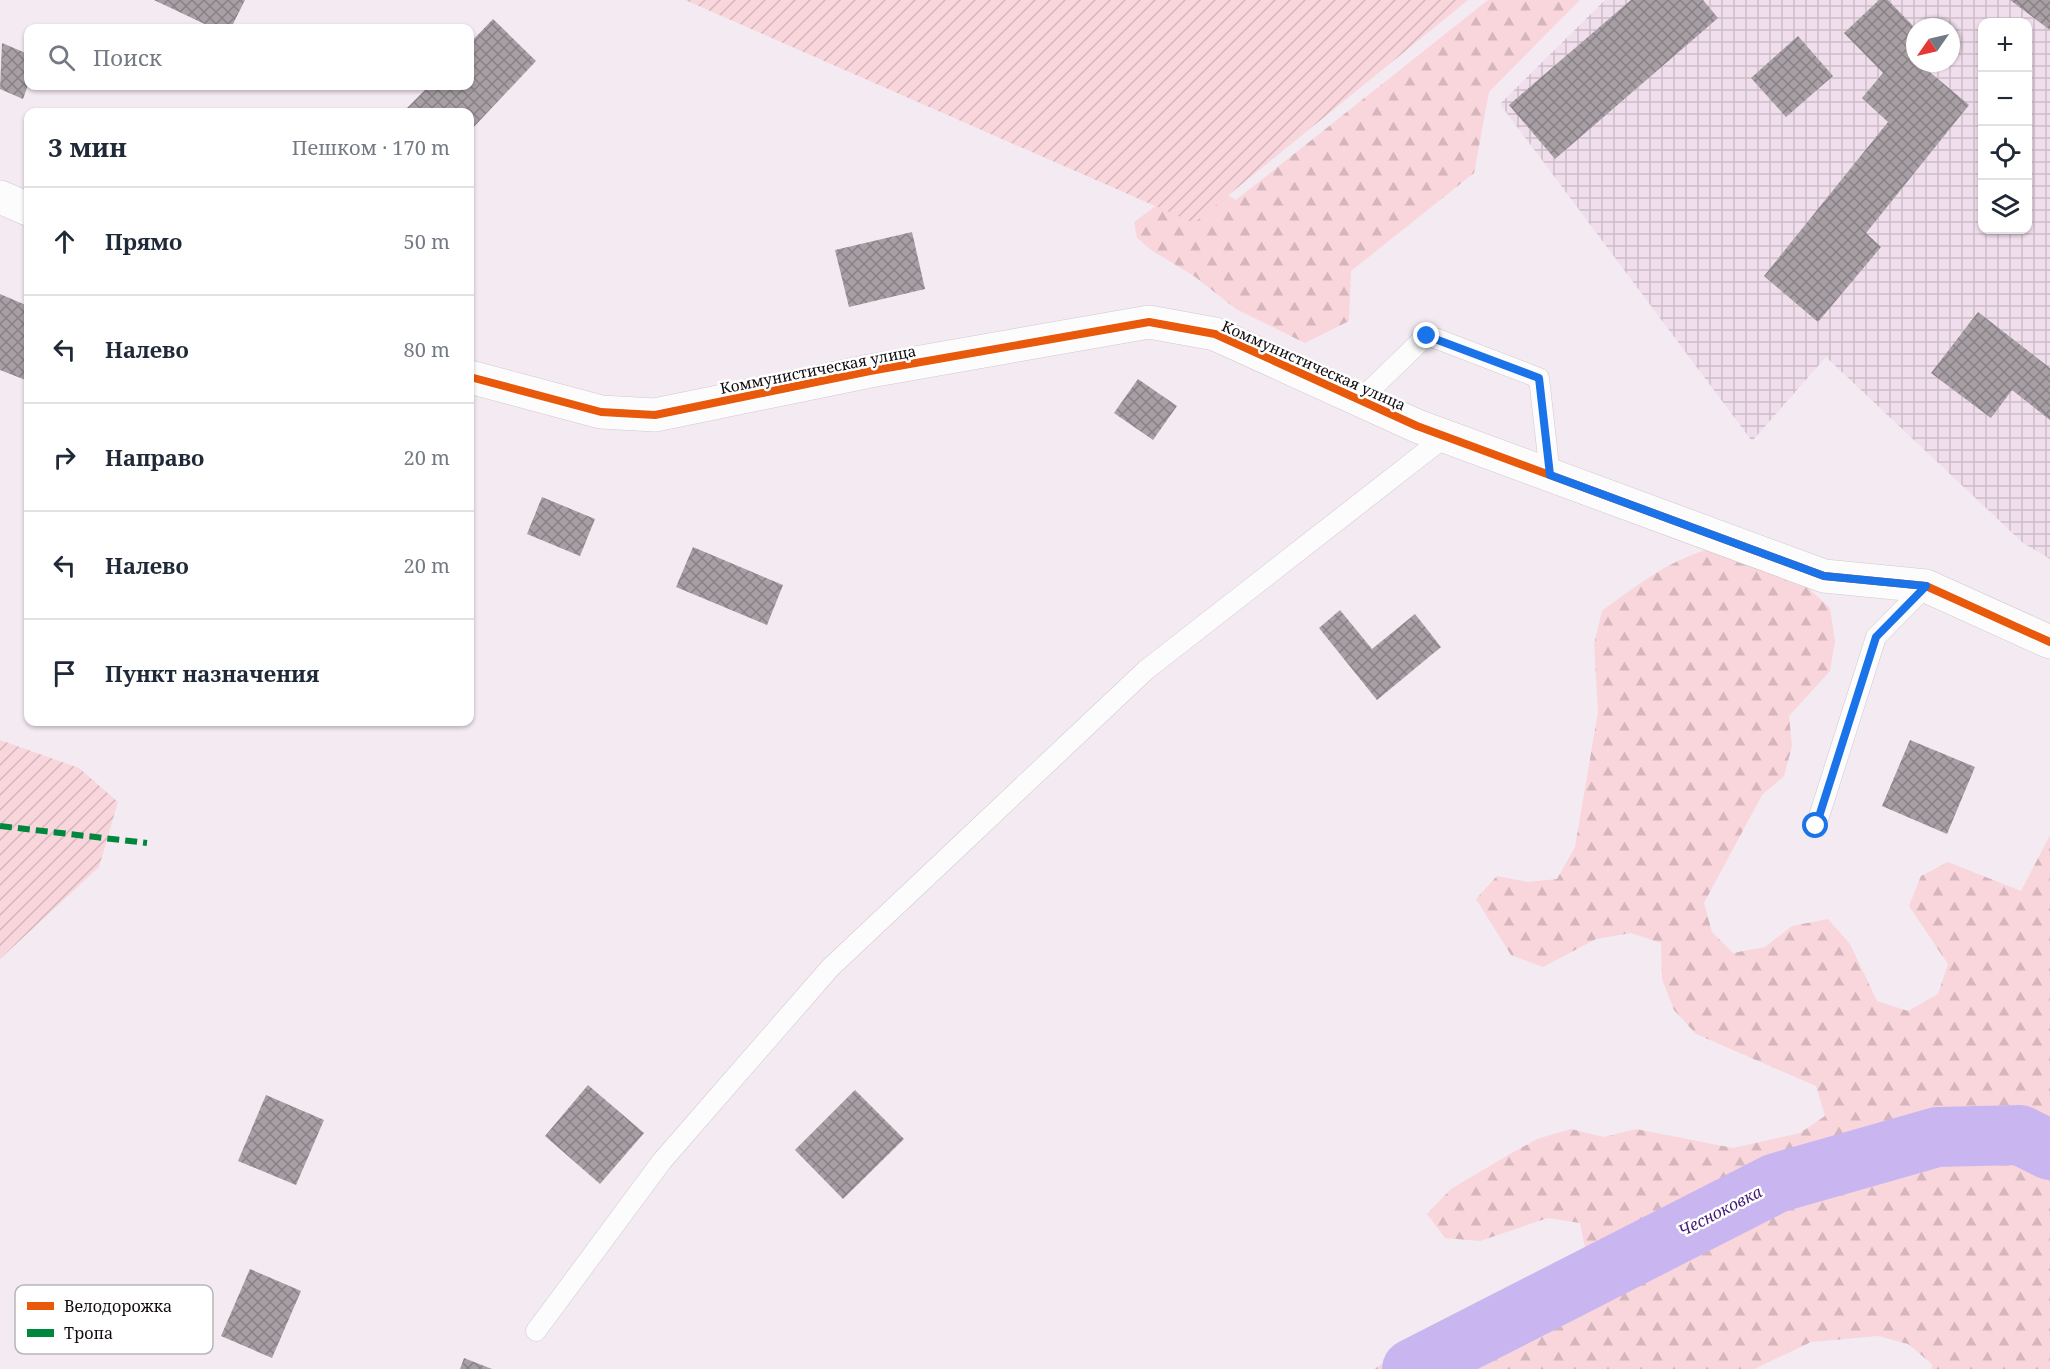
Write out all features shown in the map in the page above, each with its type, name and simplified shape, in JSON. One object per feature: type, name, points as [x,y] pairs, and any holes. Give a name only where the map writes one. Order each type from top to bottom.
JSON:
[{"type":"street","points":[[0,198],[24,207]]},
{"type":"street","name":"Коммунистическая улица","points":[[474,378],[602,412],[655,415],[870,371],[1149,322],[1215,334],[1360,400],[1446,436],[1824,576],[1926,586],[2050,642]]},
{"type":"lane","points":[[1360,400],[1427,336],[1539,378],[1550,475]]},
{"type":"lane","points":[[536,1331],[662,1161],[830,968],[1146,670],[1446,436]]},
{"type":"lane","points":[[1816,826],[1876,637],[1926,586]]},
{"type":"shaded area","points":[[1605,0],[2050,0],[2050,559],[2023,543],[1826,357],[1752,441],[1500,104]]},
{"type":"green space","points":[[685,0],[1468,0],[1194,223]]},
{"type":"green space","points":[[1488,0],[1580,0],[1489,92],[1474,173],[1351,271],[1349,321],[1305,343],[1236,309],[1194,276],[1151,250],[1137,238],[1134,222],[1196,176],[1236,200]]},
{"type":"green space","points":[[1720,546],[1807,587],[1830,608],[1835,641],[1830,671],[1789,716],[1792,746],[1784,776],[1762,795],[1704,903],[1712,932],[1733,953],[1765,947],[1792,926],[1828,919],[1850,944],[1877,1001],[1908,1011],[1938,994],[1948,964],[1909,906],[1921,876],[1948,862],[2021,891],[2050,835],[2050,1369],[1932,1369],[1932,1364],[1908,1344],[1878,1336],[1811,1342],[1754,1369],[1374,1369],[1436,1329],[1534,1295],[1564,1279],[1587,1257],[1580,1223],[1548,1218],[1480,1241],[1445,1238],[1427,1214],[1451,1189],[1510,1154],[1537,1139],[1571,1129],[1604,1137],[1636,1129],[1733,1148],[1800,1133],[1825,1116],[1816,1086],[1696,1034],[1674,1010],[1662,979],[1661,943],[1631,933],[1596,939],[1543,967],[1511,955],[1476,899],[1497,876],[1527,882],[1557,879],[1575,847],[1598,712],[1594,644],[1602,611],[1672,564]]},
{"type":"green space","points":[[0,740],[79,768],[118,802],[99,867],[0,959]]},
{"type":"building","points":[[154,0],[245,0],[233,24],[205,24]]},
{"type":"building","points":[[1631,0],[1703,0],[1718,18],[1555,159],[1509,105]]},
{"type":"building","points":[[1879,0],[1888,0],[1906,19],[1906,72],[1930,72],[1969,105],[1866,233],[1881,247],[1818,322],[1764,276],[1888,122],[1862,98],[1883,73],[1844,33]]},
{"type":"building","points":[[2010,0],[2050,0],[2050,30]]},
{"type":"building","points":[[493,19],[536,61],[474,127],[474,108],[407,108],[425,90],[474,90],[474,39]]},
{"type":"building","points":[[1798,36],[1833,76],[1786,117],[1751,78]]},
{"type":"building","points":[[2,43],[24,52],[24,90],[26,90],[23,99],[0,89]]},
{"type":"building","points":[[912,232],[925,289],[849,307],[835,250]]},
{"type":"building","points":[[0,294],[24,304],[24,379],[0,370]]},
{"type":"building","points":[[1978,312],[2050,368],[2050,420],[2012,390],[1991,418],[1931,373]]},
{"type":"building","points":[[1138,379],[1177,406],[1153,440],[1114,413]]},
{"type":"building","points":[[542,497],[595,519],[580,556],[527,534]]},
{"type":"building","points":[[693,547],[783,585],[767,625],[676,587]]},
{"type":"building","points":[[1340,610],[1372,649],[1415,614],[1441,647],[1377,700],[1319,628]]},
{"type":"building","points":[[1910,740],[1975,767],[1947,834],[1882,806]]},
{"type":"building","points":[[588,1085],[644,1133],[600,1184],[545,1136]]},
{"type":"building","points":[[855,1090],[904,1139],[843,1199],[795,1150]]},
{"type":"building","points":[[266,1095],[324,1120],[296,1185],[238,1161]]},
{"type":"building","points":[[250,1269],[301,1291],[272,1358],[221,1336]]},
{"type":"building","points":[[464,1358],[492,1369],[460,1369]]},
{"type":"waterway","name":"Чесноковка","points":[[1412,1369],[1776,1183],[1937,1137],[2020,1135],[2050,1150]]},
{"type":"marked path","points":[[0,826],[147,843]]},
{"type":"cycle path","points":[[474,378],[601,412],[655,415],[870,371],[1149,322],[1215,334],[1417,426],[1824,576],[1926,586],[2050,642]]},
{"type":"route","points":[[1427,336],[1539,378],[1550,475],[1824,576],[1926,586],[1876,637],[1816,826]]}]
